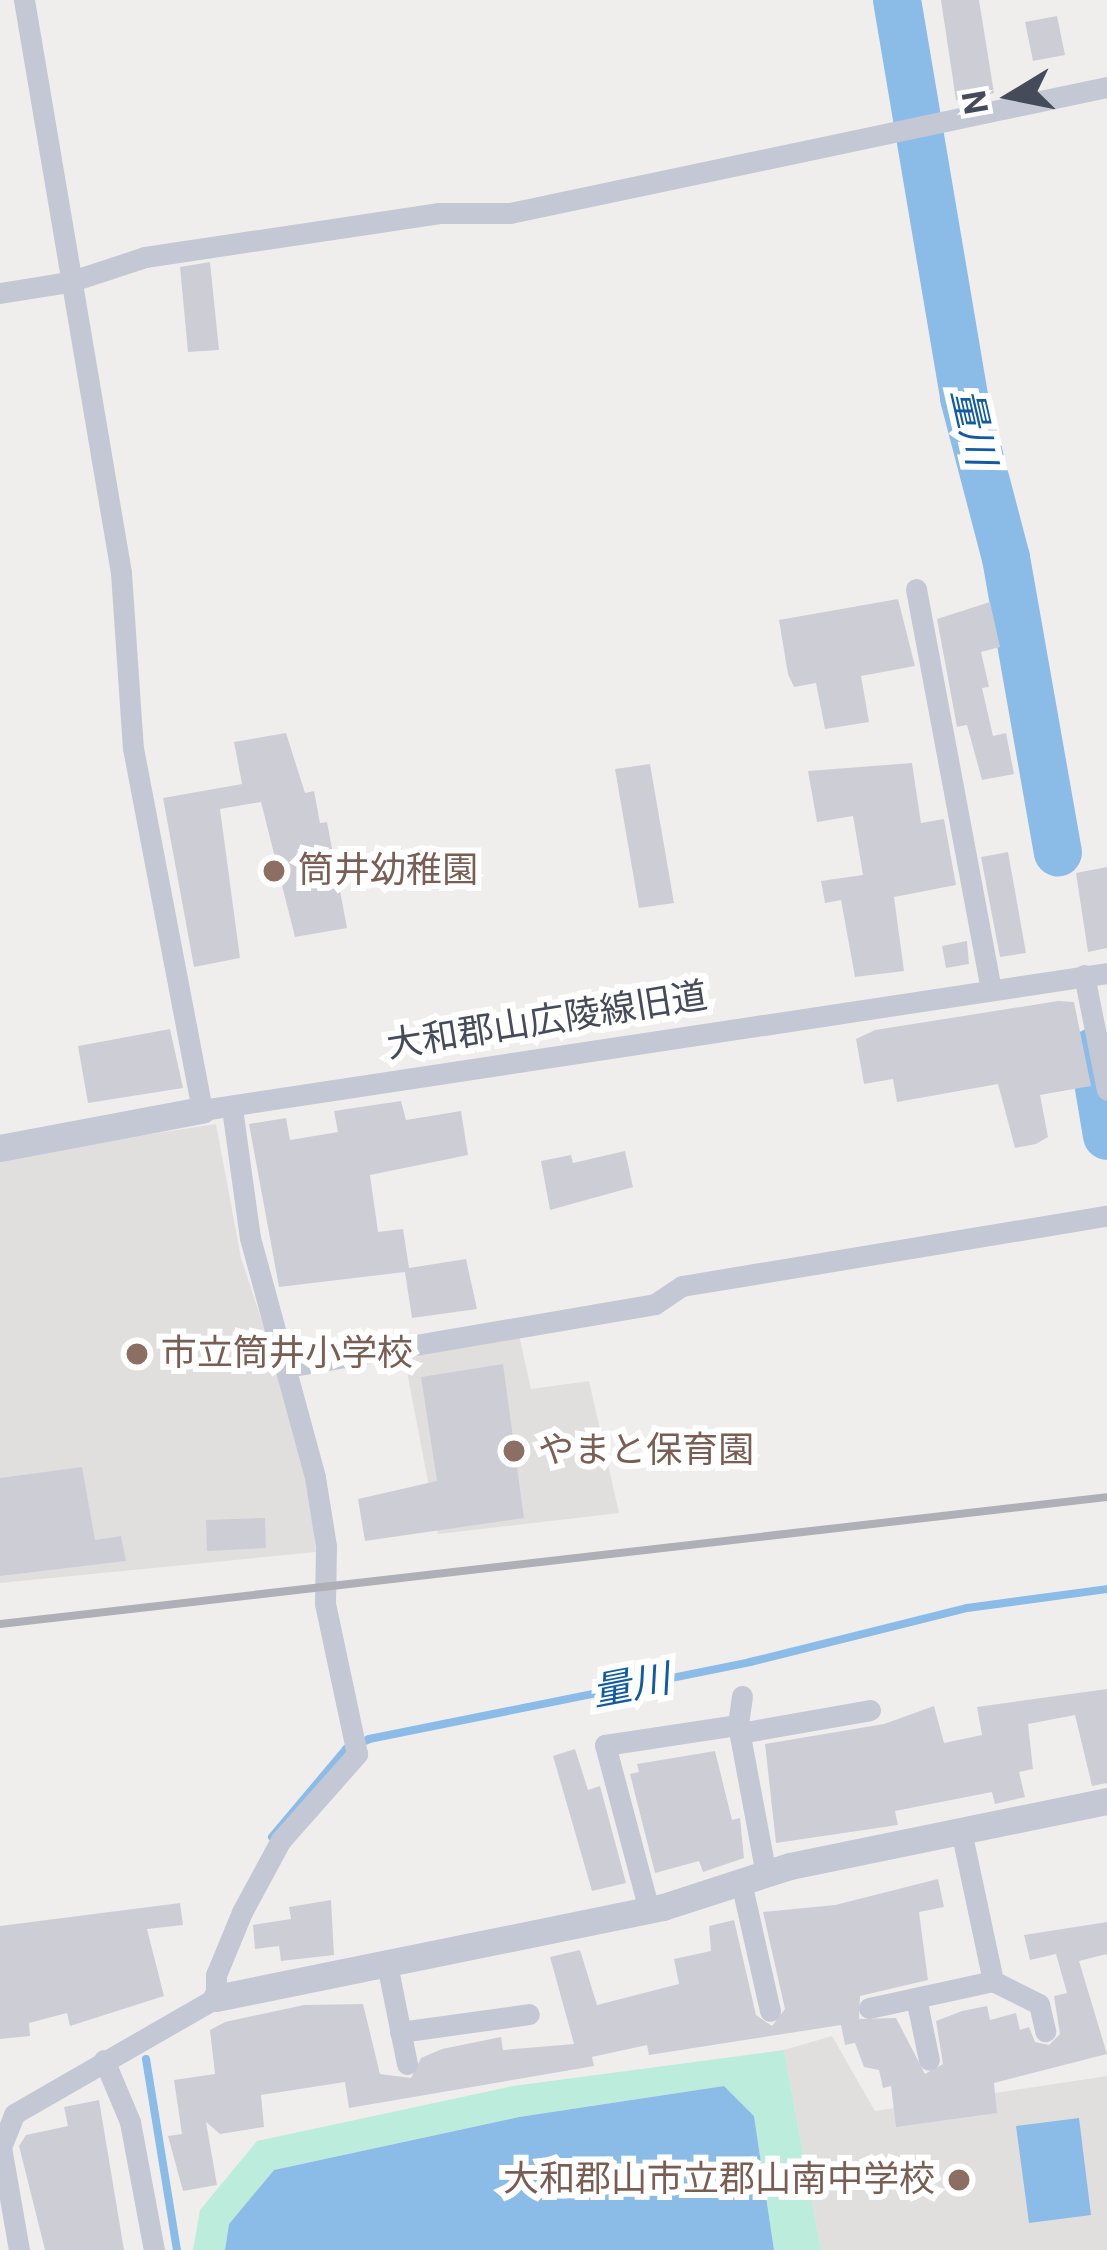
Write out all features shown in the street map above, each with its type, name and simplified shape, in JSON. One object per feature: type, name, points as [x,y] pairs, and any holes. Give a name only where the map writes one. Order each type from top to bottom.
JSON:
[{"type":"street","points":[[24,0],[68,283],[121,573],[133,748],[202,1110]]},
{"type":"street","points":[[0,293],[68,283],[145,257],[438,213],[510,213],[1107,88]]},
{"type":"street","points":[[916,589],[990,986]]},
{"type":"street","points":[[1095,974],[1107,1090]]},
{"type":"street","name":"大和郡山広陵線旧道","points":[[0,1148],[202,1110],[990,986],[1095,974]]},
{"type":"street","points":[[216,1998],[242,1912],[281,1840],[355,1742],[325,1604],[326,1546],[315,1477],[250,1238],[232,1108]]},
{"type":"street","points":[[287,1367],[655,1304],[682,1286],[1107,1216]]},
{"type":"street","points":[[742,1696],[739,1729],[770,2012]]},
{"type":"street","points":[[650,1910],[605,1745],[870,1710]]},
{"type":"street","points":[[19,2250],[3,2166],[3,2130],[32,2100],[216,1998],[650,1910],[753,1878],[1107,1801]]},
{"type":"street","points":[[961,1831],[993,1981]]},
{"type":"street","points":[[387,1964],[407,2064]]},
{"type":"street","points":[[869,2008],[993,1981],[1039,2004],[1045,2031]]},
{"type":"street","points":[[916,1998],[929,2060]]},
{"type":"street","points":[[400,2032],[529,2014]]},
{"type":"street","points":[[104,2060],[130,2122],[154,2250]]},
{"type":"shaded area","name":"市立筒井小学校","points":[[216,1124],[241,1258],[305,1451],[316,1552],[0,1583],[0,1157]]},
{"type":"shaded area","name":"やまと保育園","points":[[519,1335],[531,1389],[589,1381],[619,1513],[438,1534],[404,1356]]},
{"type":"shaded area","name":"大和郡山市立郡山南中学校","points":[[832,2036],[875,2111],[1107,2076],[1107,2250],[821,2250],[784,2050]]},
{"type":"green space","points":[[784,2050],[821,2250],[774,2250],[754,2116],[724,2086],[519,2117],[274,2170],[229,2224],[225,2250],[193,2250],[200,2210],[257,2141],[513,2086]]},
{"type":"water","points":[[724,2086],[754,2116],[774,2250],[225,2250],[229,2224],[274,2170],[519,2117]]},
{"type":"water","points":[[1079,2118],[1091,2215],[1029,2223],[1016,2126]]},
{"type":"building","points":[[941,0],[979,0],[994,93],[956,100]]},
{"type":"building","points":[[1057,16],[1065,55],[1033,61],[1025,22]]},
{"type":"building","points":[[210,262],[219,350],[188,352],[180,267]]},
{"type":"building","points":[[898,599],[915,666],[861,676],[869,722],[825,729],[816,683],[794,687],[788,674],[779,620]]},
{"type":"building","points":[[990,602],[1000,647],[981,652],[989,687],[982,688],[993,736],[1006,733],[1014,774],[982,780],[967,725],[957,727],[937,619]]},
{"type":"building","points":[[286,733],[305,793],[314,791],[320,823],[327,822],[347,928],[295,937],[261,802],[220,809],[240,958],[194,967],[163,798],[242,784],[234,742]]},
{"type":"building","points":[[912,763],[921,823],[944,819],[956,885],[894,897],[904,971],[855,977],[841,900],[825,903],[821,881],[863,875],[853,816],[817,822],[808,771]]},
{"type":"building","points":[[650,764],[674,903],[639,908],[615,769]]},
{"type":"building","points":[[1008,852],[1026,953],[1000,957],[981,857]]},
{"type":"building","points":[[1107,867],[1107,948],[1088,952],[1076,873]]},
{"type":"building","points":[[967,941],[969,964],[946,968],[942,946]]},
{"type":"building","points":[[1074,1002],[1091,1086],[1040,1095],[1048,1137],[1036,1144],[1015,1148],[998,1084],[897,1102],[893,1079],[864,1084],[856,1039],[875,1030]]},
{"type":"building","points":[[170,1029],[183,1088],[88,1103],[78,1046]]},
{"type":"building","points":[[401,1101],[406,1120],[461,1111],[468,1155],[370,1175],[378,1232],[403,1229],[409,1268],[466,1259],[477,1309],[412,1318],[405,1272],[279,1287],[249,1124],[286,1118],[290,1140],[338,1132],[334,1111]]},
{"type":"building","points":[[625,1151],[633,1187],[550,1210],[541,1161],[571,1155],[573,1163]]},
{"type":"building","points":[[503,1364],[524,1518],[365,1541],[358,1499],[437,1481],[421,1377]]},
{"type":"building","points":[[82,1467],[95,1540],[121,1536],[126,1561],[0,1576],[0,1478]]},
{"type":"building","points":[[265,1518],[266,1548],[207,1551],[206,1520]]},
{"type":"building","points":[[1107,1689],[1107,1783],[1092,1786],[1075,1715],[1028,1724],[1033,1769],[1019,1772],[1025,1797],[995,1804],[992,1792],[895,1811],[898,1825],[776,1843],[765,1744],[884,1724],[934,1706],[944,1743],[982,1735],[977,1707]]},
{"type":"building","points":[[575,1749],[588,1790],[600,1786],[626,1883],[592,1891],[553,1756]]},
{"type":"building","points":[[715,1751],[732,1820],[740,1818],[744,1858],[703,1872],[699,1861],[655,1873],[630,1774],[639,1772],[637,1764]]},
{"type":"building","points":[[938,1879],[944,1907],[919,1912],[928,1980],[860,1996],[859,2019],[896,2018],[925,2074],[943,2064],[936,2021],[962,2011],[987,2006],[990,2020],[1016,2013],[1020,2030],[1029,2027],[1035,2042],[1049,2045],[1060,2034],[1054,1996],[1067,1993],[1056,1954],[1030,1960],[1024,1935],[1107,1922],[1107,1954],[1079,1961],[1107,2054],[994,2083],[997,2113],[896,2127],[891,2086],[883,2088],[879,2070],[864,2067],[855,2043],[845,2045],[841,2025],[649,2055],[647,2045],[592,2057],[594,2066],[349,2108],[345,2082],[261,2095],[264,2127],[220,2134],[206,2122],[217,2185],[183,2191],[168,2136],[182,2134],[174,2080],[215,2074],[210,2030],[225,2022],[304,2005],[363,2004],[380,2074],[411,2078],[421,2058],[442,2049],[501,2037],[503,2050],[574,2044],[550,1957],[580,1950],[597,2005],[679,1984],[674,1959],[711,1951],[709,1926],[734,1920],[756,2015],[772,2026],[785,2009],[763,1912],[835,1905]]},
{"type":"building","points":[[331,1900],[334,1955],[281,1961],[279,1946],[255,1949],[253,1925],[291,1919],[289,1907]]},
{"type":"building","points":[[180,1903],[183,1925],[147,1929],[164,1996],[70,2026],[67,2013],[29,2023],[30,2036],[0,2039],[0,1926]]},
{"type":"building","points":[[99,2100],[124,2250],[45,2250],[19,2146],[26,2135],[68,2126],[64,2107]]},
{"type":"waterway","name":"量川","points":[[897,0],[964,398],[1006,558],[1058,852]]},
{"type":"waterway","name":"量川","points":[[1093,1052],[1107,1136]]},
{"type":"waterway","name":"量川","points":[[272,1837],[346,1749],[369,1739],[750,1662],[967,1608],[1107,1589]]},
{"type":"waterway","name":"量川","points":[[146,2059],[177,2250]]},
{"type":"railway","points":[[0,1624],[1107,1497]]},
{"type":"place","name":"筒井幼稚園","points":[[274,871]]},
{"type":"place","name":"市立筒井小学校","points":[[137,1354]]},
{"type":"place","name":"やまと保育園","points":[[514,1451]]},
{"type":"place","name":"大和郡山市立郡山南中学校","points":[[959,2180]]}]
